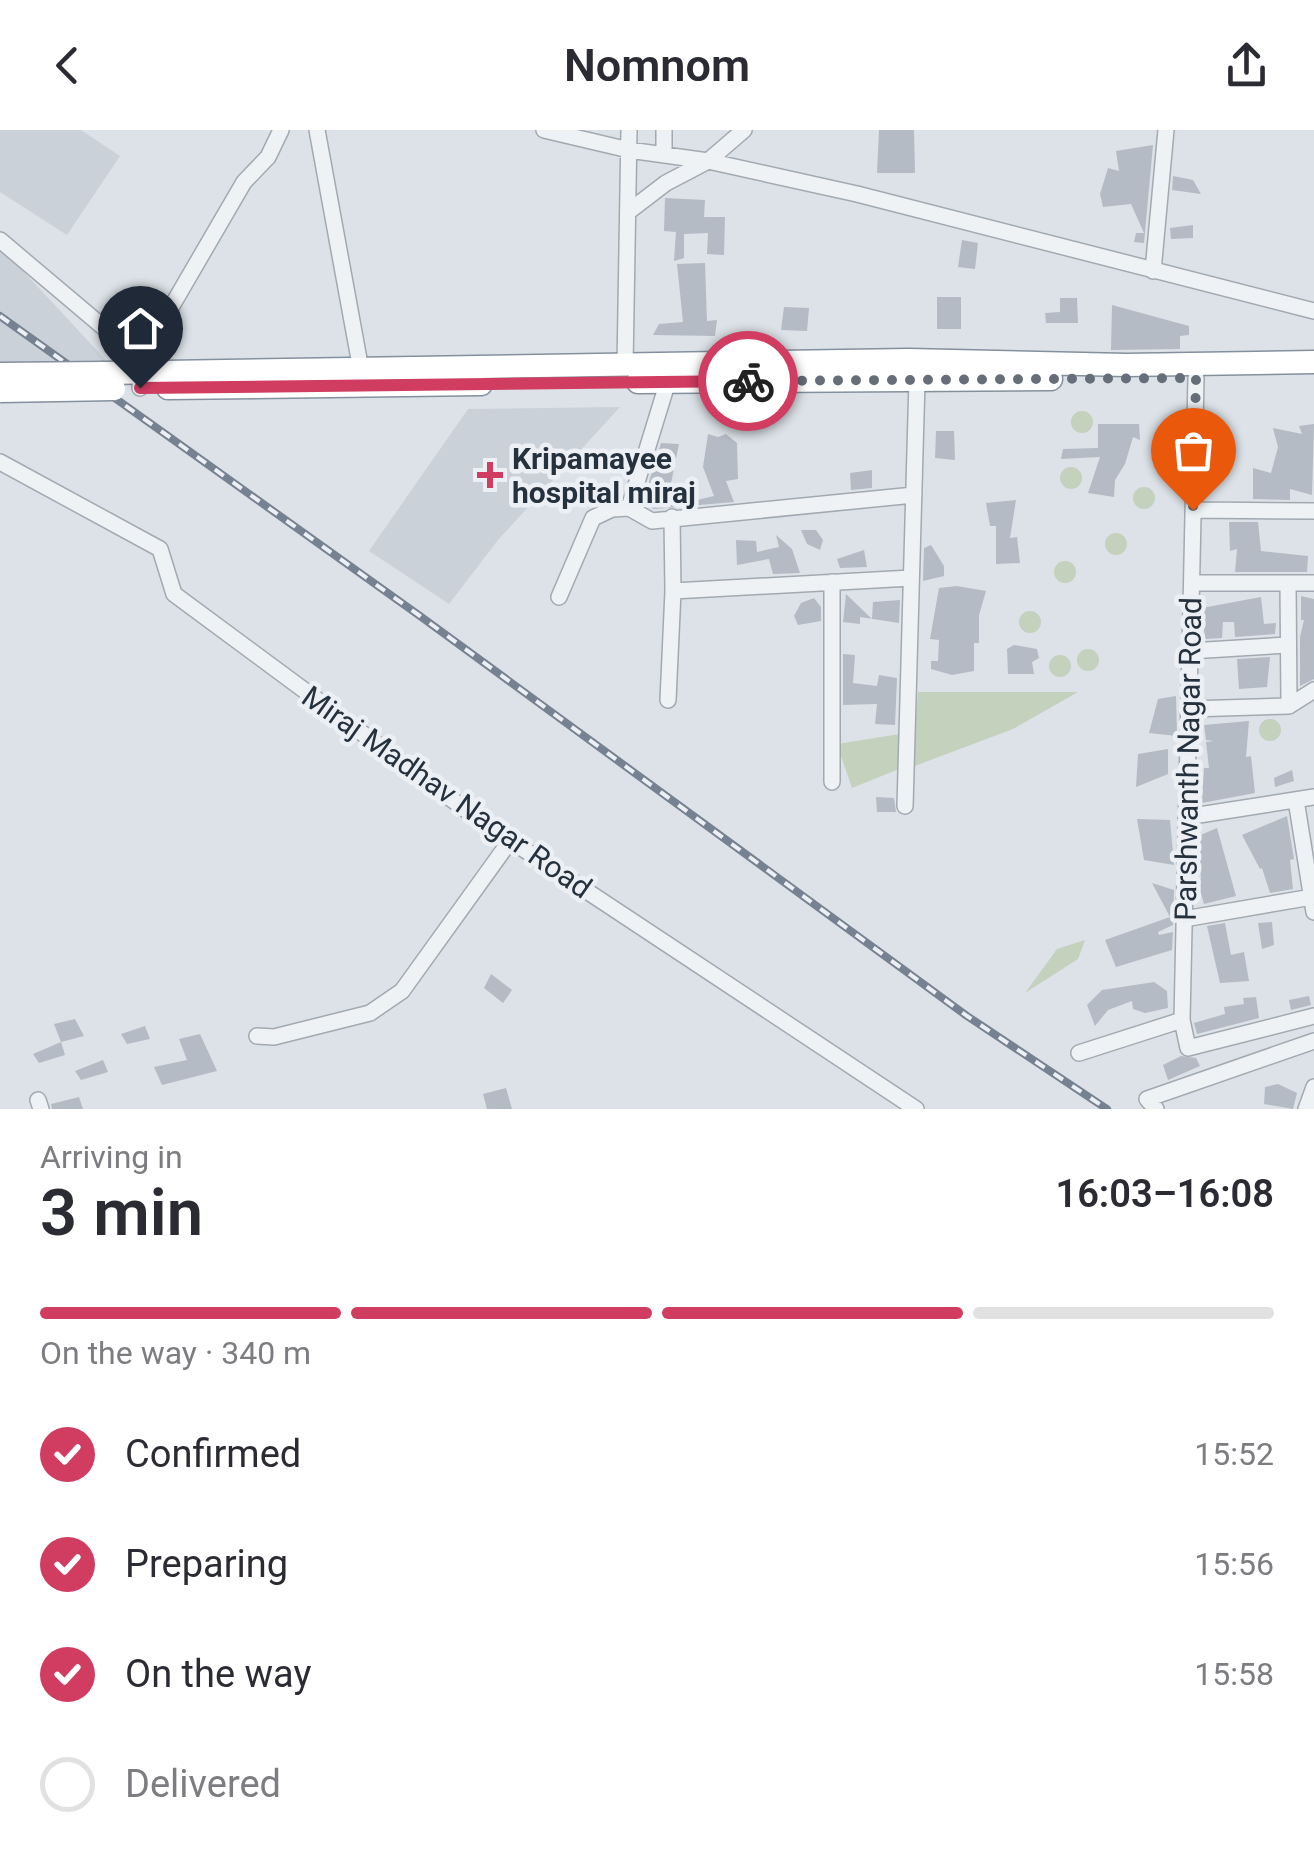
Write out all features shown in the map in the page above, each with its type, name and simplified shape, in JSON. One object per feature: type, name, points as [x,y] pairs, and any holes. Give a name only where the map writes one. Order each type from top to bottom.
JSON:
[{"type":"highway","points":[[0,390],[109,381],[140,373],[908,360],[1126,365],[1314,362]]},
{"type":"highway","points":[[140,373],[668,382],[1314,377]]},
{"type":"highway","points":[[0,374],[109,381]]},
{"type":"street","points":[[0,240],[140,373],[244,182],[268,158],[281,130]]},
{"type":"street","points":[[318,130],[361,370]]},
{"type":"street","points":[[544,130],[629,150],[708,160],[858,194],[1314,311]]},
{"type":"street","points":[[625,366],[629,130]]},
{"type":"street","points":[[664,130],[664,154]]},
{"type":"street","points":[[628,212],[666,183],[708,160],[744,130]]},
{"type":"street","points":[[1153,270],[1166,130]]},
{"type":"street","name":"Parshwanth Nagar Road","points":[[1182,1020],[1196,378]]},
{"type":"street","points":[[905,806],[917,380]]},
{"type":"street","points":[[629,508],[668,382]]},
{"type":"street","name":"Miraj Madhav Nagar Road","points":[[0,462],[160,549],[174,594],[510,841],[916,1109]]},
{"type":"street","points":[[559,597],[592,518],[612,509],[629,508],[652,521],[914,495]]},
{"type":"street","points":[[1193,510],[1314,512]]},
{"type":"street","points":[[668,700],[672,518]]},
{"type":"street","points":[[673,591],[911,578]]},
{"type":"street","points":[[832,582],[832,782]]},
{"type":"street","points":[[1192,584],[1314,583]]},
{"type":"street","points":[[1288,584],[1289,706]]},
{"type":"street","points":[[1190,650],[1288,645]]},
{"type":"street","points":[[1189,709],[1289,706],[1314,690]]},
{"type":"street","points":[[1186,817],[1314,797]]},
{"type":"street","points":[[1184,919],[1313,904],[1296,800]]},
{"type":"street","points":[[257,1036],[274,1037],[370,1012],[402,990],[510,841]]},
{"type":"street","points":[[1079,1053],[1182,1020],[1188,1048],[1314,1016]]},
{"type":"street","points":[[1156,1109],[1147,1098],[1314,1041]]},
{"type":"street","points":[[1306,1109],[1314,1087]]},
{"type":"shaded area","points":[[0,130],[81,130],[120,156],[67,235],[0,192]]},
{"type":"shaded area","points":[[0,252],[12,259],[116,371],[0,369]]},
{"type":"shaded area","name":"Kripamayee hospital miraj","points":[[620,407],[498,540],[449,604],[369,551],[468,409]]},
{"type":"green space","points":[[1082,411],[1090,414],[1090,430],[1082,433],[1074,430],[1071,422],[1074,414]]},
{"type":"green space","points":[[1071,467],[1079,470],[1079,486],[1071,489],[1063,486],[1060,478],[1063,470]]},
{"type":"green space","points":[[1144,487],[1152,490],[1152,506],[1144,509],[1136,506],[1133,498],[1136,490]]},
{"type":"green space","points":[[1116,533],[1124,536],[1124,552],[1116,555],[1108,552],[1105,544],[1108,536]]},
{"type":"green space","points":[[1065,561],[1073,564],[1073,580],[1065,583],[1057,580],[1054,572],[1057,564]]},
{"type":"green space","points":[[1030,611],[1038,614],[1038,630],[1030,633],[1022,630],[1019,622],[1022,614]]},
{"type":"green space","points":[[1088,649],[1096,652],[1096,668],[1088,671],[1080,668],[1077,660],[1080,652]]},
{"type":"green space","points":[[1060,655],[1068,658],[1068,674],[1060,677],[1052,674],[1049,666],[1052,658]]},
{"type":"green space","points":[[918,692],[1078,692],[1013,729],[912,767]]},
{"type":"green space","points":[[1270,719],[1278,722],[1278,738],[1270,741],[1262,738],[1259,730],[1262,722]]},
{"type":"green space","points":[[900,734],[899,769],[852,788],[837,744]]},
{"type":"green space","points":[[1085,940],[1078,959],[1025,993],[1057,949]]},
{"type":"building","points":[[879,130],[914,130],[915,173],[877,173]]},
{"type":"building","points":[[1153,145],[1144,243],[1134,242],[1136,233],[1144,233],[1131,204],[1103,207],[1100,194],[1108,168],[1119,171],[1116,151]]},
{"type":"building","points":[[1173,176],[1193,180],[1201,194],[1172,190]]},
{"type":"building","points":[[665,198],[705,200],[704,217],[725,217],[724,255],[707,254],[708,233],[684,234],[684,258],[674,261],[676,232],[664,231]]},
{"type":"building","points":[[1193,225],[1193,238],[1171,239],[1170,228]]},
{"type":"building","points":[[962,240],[978,243],[975,269],[958,267]]},
{"type":"building","points":[[705,263],[707,321],[717,320],[715,336],[653,335],[659,324],[683,322],[677,264]]},
{"type":"building","points":[[937,297],[961,297],[961,329],[937,329]]},
{"type":"building","points":[[1060,298],[1077,298],[1078,323],[1046,323],[1045,313],[1060,312]]},
{"type":"building","points":[[1112,305],[1189,326],[1189,335],[1180,336],[1180,349],[1111,350]]},
{"type":"building","points":[[784,307],[809,308],[807,331],[781,330]]},
{"type":"building","points":[[1098,424],[1139,424],[1140,440],[1133,437],[1125,464],[1115,480],[1114,497],[1088,493],[1100,457],[1061,459],[1063,449],[1098,448]]},
{"type":"building","points":[[1314,424],[1312,495],[1290,489],[1290,500],[1253,499],[1253,468],[1271,473],[1278,447],[1273,428],[1302,434],[1299,426]]},
{"type":"building","points":[[936,431],[954,431],[955,460],[935,458]]},
{"type":"building","points":[[708,434],[726,434],[737,443],[738,479],[726,481],[734,502],[654,509],[642,503],[661,487],[648,485],[661,443],[679,444],[668,498],[697,500],[714,496],[703,467]]},
{"type":"building","points":[[872,470],[872,488],[851,490],[850,473]]},
{"type":"building","points":[[1016,500],[1010,538],[1017,537],[1020,563],[996,564],[996,526],[990,526],[986,503]]},
{"type":"building","points":[[1229,522],[1258,522],[1261,551],[1308,556],[1307,572],[1235,572],[1237,549],[1230,551]]},
{"type":"building","points":[[801,530],[816,530],[823,540],[820,550],[807,544]]},
{"type":"building","points":[[776,535],[792,549],[800,573],[773,574],[769,559],[737,565],[736,540],[756,541],[757,552],[779,547]]},
{"type":"building","points":[[931,545],[944,566],[944,576],[923,581],[924,548]]},
{"type":"building","points":[[864,550],[867,567],[840,568],[837,559]]},
{"type":"building","points":[[957,586],[986,591],[979,615],[979,643],[974,643],[974,671],[952,675],[931,669],[931,661],[938,661],[939,640],[930,639],[939,588]]},
{"type":"building","points":[[846,594],[872,619],[860,617],[860,624],[843,622]]},
{"type":"building","points":[[1301,596],[1314,599],[1314,679],[1300,686],[1304,620]]},
{"type":"building","points":[[1261,597],[1264,624],[1276,623],[1275,634],[1235,637],[1234,622],[1223,622],[1222,638],[1205,639],[1202,608]]},
{"type":"building","points":[[814,598],[821,607],[821,621],[798,625],[794,616],[801,603]]},
{"type":"building","points":[[900,600],[899,623],[872,619],[873,602]]},
{"type":"building","points":[[1014,645],[1037,649],[1039,658],[1032,662],[1034,674],[1008,674],[1007,649]]},
{"type":"building","points":[[843,654],[855,655],[853,683],[877,686],[879,675],[897,678],[895,725],[875,724],[877,704],[843,705]]},
{"type":"building","points":[[1270,657],[1267,687],[1239,689],[1237,659]]},
{"type":"building","points":[[1176,696],[1177,736],[1149,733],[1158,699]]},
{"type":"building","points":[[1249,721],[1246,757],[1251,756],[1255,793],[1202,803],[1204,768],[1209,768],[1206,742],[1214,741],[1206,740],[1204,725]]},
{"type":"building","points":[[1168,749],[1168,774],[1136,787],[1138,754]]},
{"type":"building","points":[[1292,770],[1294,781],[1275,787],[1274,778]]},
{"type":"building","points":[[876,797],[894,798],[896,812],[877,812]]},
{"type":"building","points":[[1287,816],[1294,859],[1290,860],[1293,889],[1270,893],[1262,868],[1242,835]]},
{"type":"building","points":[[1137,819],[1170,820],[1174,865],[1144,860]]},
{"type":"building","points":[[1217,828],[1236,896],[1204,904],[1197,880],[1201,879],[1198,836]]},
{"type":"building","points":[[1152,883],[1174,890],[1173,925],[1158,932],[1173,932],[1172,950],[1116,967],[1105,940],[1170,917]]},
{"type":"building","points":[[1272,922],[1274,945],[1262,949],[1258,923]]},
{"type":"building","points":[[1225,923],[1231,955],[1244,952],[1249,981],[1220,983],[1207,926]]},
{"type":"building","points":[[491,974],[512,990],[503,1003],[484,988]]},
{"type":"building","points":[[1154,982],[1167,991],[1168,1008],[1145,1013],[1133,1009],[1132,1001],[1108,1010],[1095,1026],[1087,1005],[1102,990]]},
{"type":"building","points":[[1309,996],[1311,1005],[1291,1010],[1289,1000]]},
{"type":"building","points":[[1256,997],[1259,1018],[1197,1034],[1194,1023],[1225,1014],[1224,1007],[1244,1004],[1243,998]]},
{"type":"building","points":[[75,1019],[84,1036],[61,1042],[54,1024]]},
{"type":"building","points":[[145,1026],[150,1039],[127,1044],[121,1034]]},
{"type":"building","points":[[200,1034],[217,1071],[162,1085],[154,1067],[187,1060],[179,1039]]},
{"type":"building","points":[[61,1042],[65,1055],[39,1063],[33,1054]]},
{"type":"building","points":[[1181,1056],[1196,1058],[1200,1066],[1168,1080],[1163,1065]]},
{"type":"building","points":[[103,1060],[108,1072],[81,1080],[75,1071]]},
{"type":"building","points":[[1278,1084],[1297,1093],[1293,1109],[1264,1104],[1265,1087]]},
{"type":"building","points":[[506,1088],[512,1109],[487,1109],[483,1094]]},
{"type":"building","points":[[79,1097],[83,1109],[52,1109],[51,1104]]},
{"type":"railway","points":[[0,316],[420,616],[967,1016],[1107,1109]]},
{"type":"way so far","points":[[748,381],[1196,378],[1193,510]]},
{"type":"place","name":"Kripamayee hospital miraj","points":[[490,475]]},
{"type":"route","points":[[140,388],[748,381]]}]
